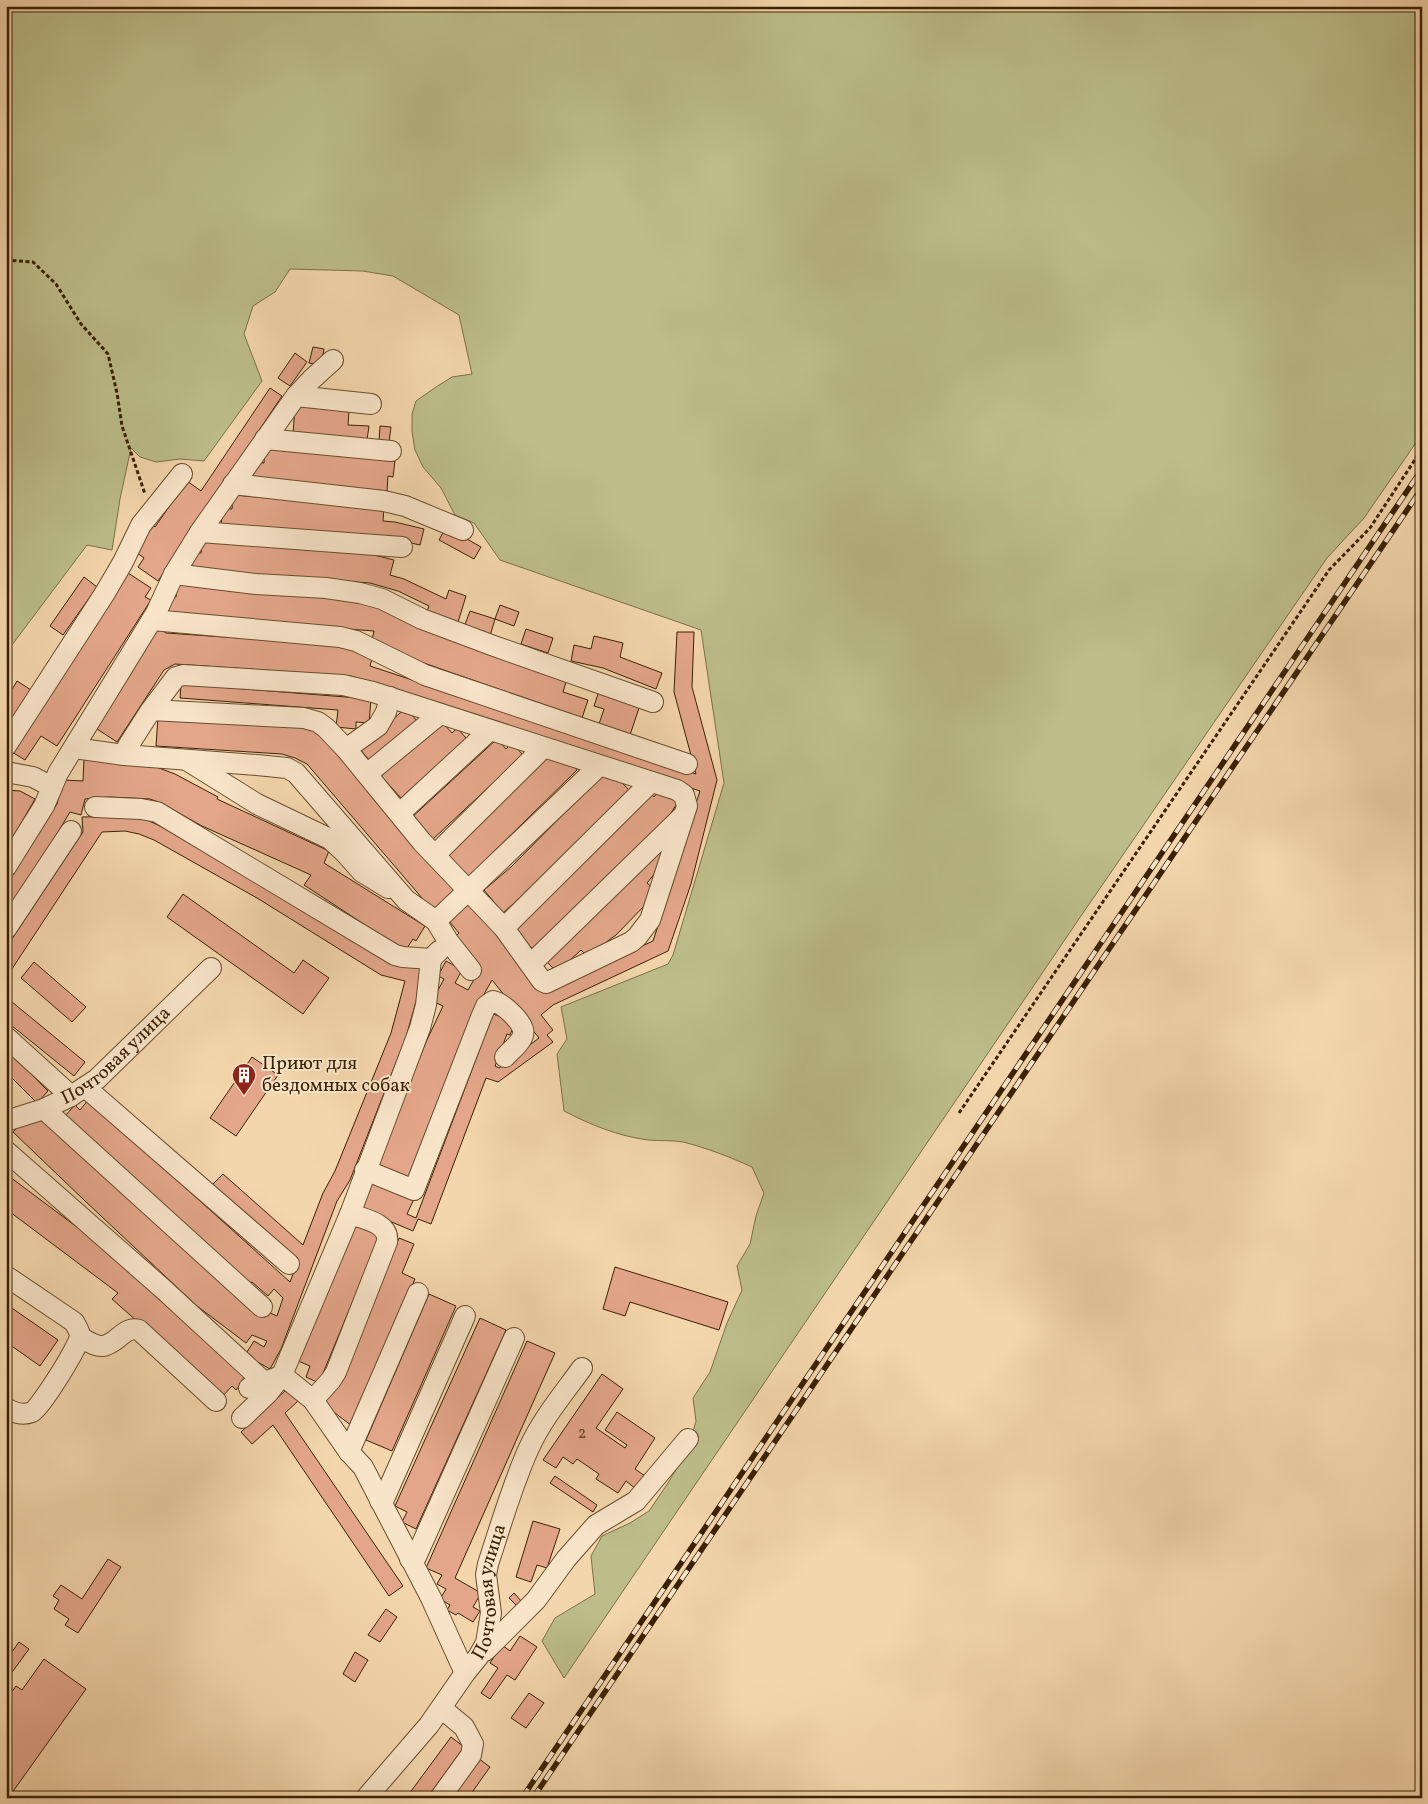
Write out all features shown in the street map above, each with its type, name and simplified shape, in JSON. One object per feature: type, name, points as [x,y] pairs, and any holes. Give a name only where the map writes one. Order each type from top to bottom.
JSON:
[{"type":"street","points":[[6,867],[44,806],[52,787],[74,748],[152,620],[174,574],[200,532],[296,396],[310,380],[334,360]]},
{"type":"street","points":[[296,396],[371,404]]},
{"type":"street","points":[[265,439],[391,451]]},
{"type":"street","points":[[6,746],[105,593],[141,526],[182,474]]},
{"type":"street","points":[[233,484],[384,501],[405,506],[463,530]]},
{"type":"street","points":[[200,532],[402,547]]},
{"type":"street","points":[[174,574],[256,584],[326,588],[360,593],[382,599],[422,619],[485,643],[653,702]]},
{"type":"street","points":[[152,620],[340,637],[356,641],[425,675],[687,764]]},
{"type":"street","points":[[124,755],[128,746],[152,710],[172,680],[176,677],[183,675],[344,685],[677,790],[684,796],[685,814],[650,920],[637,937],[623,946],[546,983],[542,981],[504,928],[435,855],[346,749],[318,722],[304,718],[152,710]]},
{"type":"street","points":[[346,749],[378,726],[386,712],[390,698]]},
{"type":"street","points":[[367,774],[440,714]]},
{"type":"street","points":[[400,813],[490,730]]},
{"type":"street","points":[[74,748],[124,755],[287,768],[296,773],[406,900]]},
{"type":"street","points":[[435,855],[543,748]]},
{"type":"street","points":[[187,760],[257,804],[330,840],[345,852],[362,872],[436,921],[448,941],[471,970]]},
{"type":"street","points":[[436,921],[599,766]]},
{"type":"street","points":[[7,770],[33,777],[52,787]]},
{"type":"street","points":[[504,928],[651,782]]},
{"type":"street","points":[[95,807],[140,809],[157,812],[395,955],[431,959]]},
{"type":"street","points":[[531,964],[685,814]]},
{"type":"street","points":[[6,928],[71,831]]},
{"type":"street","points":[[242,1418],[268,1393],[282,1375],[350,1214],[420,1028],[426,1005],[431,959],[448,941]]},
{"type":"street","name":"Почтовая улица","points":[[6,1121],[44,1109],[97,1079],[211,968]]},
{"type":"street","points":[[366,1170],[414,1190],[482,1015],[486,1006],[493,1001],[506,1006],[522,1026],[524,1032],[523,1037],[505,1057]]},
{"type":"street","points":[[6,1037],[78,1091],[289,1264]]},
{"type":"street","points":[[44,1109],[262,1307]]},
{"type":"street","points":[[6,1151],[162,1288],[256,1384],[282,1375]]},
{"type":"street","points":[[313,1400],[336,1372],[387,1242],[387,1232],[382,1226],[350,1214]]},
{"type":"street","points":[[6,1276],[74,1322],[80,1337],[76,1348],[38,1407],[24,1414],[13,1412],[6,1408]]},
{"type":"street","points":[[349,1452],[418,1293]]},
{"type":"street","points":[[380,1501],[384,1499],[465,1316]]},
{"type":"street","points":[[80,1337],[103,1346],[110,1344],[129,1330],[134,1328],[139,1330],[216,1401]]},
{"type":"street","points":[[410,1559],[416,1556],[514,1338]]},
{"type":"street","name":"Почтовая улица","points":[[366,1798],[429,1725],[486,1643],[491,1613],[486,1575],[488,1564],[518,1474],[530,1446],[543,1423],[582,1368]]},
{"type":"street","points":[[282,1375],[313,1400],[349,1452],[363,1467],[431,1598],[464,1673]]},
{"type":"street","points":[[478,1657],[536,1600],[566,1559],[596,1525],[636,1501],[688,1439]]},
{"type":"street","points":[[440,1798],[472,1755],[473,1744],[464,1727],[441,1708]]},
{"type":"path","points":[[6,260],[34,262],[56,284],[81,324],[108,354],[122,426],[152,512]]},
{"type":"path","points":[[959,1113],[1329,570],[1370,528],[1422,449]]},
{"type":"green space","points":[[6,6],[1422,6],[1422,434],[1364,518],[1327,558],[1083,913],[564,1678],[542,1641],[555,1618],[595,1594],[591,1556],[602,1536],[630,1523],[649,1511],[688,1450],[696,1421],[693,1398],[710,1372],[727,1323],[742,1290],[737,1266],[750,1244],[756,1216],[764,1193],[752,1167],[735,1160],[683,1142],[648,1140],[615,1133],[564,1111],[557,1054],[567,1039],[561,1007],[668,964],[673,955],[724,783],[701,630],[500,560],[474,523],[455,515],[441,488],[423,467],[415,450],[412,414],[416,401],[452,377],[472,374],[459,315],[393,276],[363,271],[290,269],[275,292],[253,306],[244,334],[262,381],[204,461],[180,459],[156,462],[140,457],[131,448],[112,550],[87,545],[6,653]]},
{"type":"building","points":[[313,347],[324,349],[321,365],[309,363]]},
{"type":"building","points":[[295,353],[307,362],[290,386],[278,378]]},
{"type":"building","points":[[270,388],[282,396],[158,581],[138,567],[144,558],[133,550],[152,524],[155,527],[187,481],[201,491]]},
{"type":"building","points":[[295,406],[349,411],[348,425],[369,426],[367,440],[293,435]]},
{"type":"building","points":[[380,426],[391,427],[389,442],[379,441]]},
{"type":"building","points":[[265,446],[275,450],[395,461],[393,477],[388,476],[387,491],[250,478],[252,462],[264,463]]},
{"type":"building","points":[[233,495],[384,507],[383,521],[424,529],[420,545],[393,539],[221,525],[223,508],[232,509]]},
{"type":"building","points":[[446,527],[481,547],[474,559],[439,540]]},
{"type":"building","points":[[203,539],[366,553],[394,560],[390,575],[404,579],[446,599],[449,590],[466,596],[458,622],[427,611],[429,606],[398,591],[370,583],[261,575],[187,567],[195,553],[201,553]]},
{"type":"building","points":[[128,573],[151,588],[145,597],[151,600],[57,746],[41,736],[25,760],[12,752]]},
{"type":"building","points":[[84,577],[97,587],[63,635],[50,626]]},
{"type":"building","points":[[177,584],[333,596],[380,607],[567,679],[563,692],[588,700],[582,718],[418,661],[372,640],[374,631],[168,615],[170,597],[176,597]]},
{"type":"building","points":[[500,605],[519,612],[514,626],[495,619]]},
{"type":"building","points":[[470,611],[495,619],[490,636],[464,627]]},
{"type":"building","points":[[158,627],[166,633],[356,646],[373,655],[370,666],[696,774],[674,692],[677,632],[694,632],[692,687],[717,780],[691,884],[668,951],[553,1005],[541,1015],[553,1030],[547,1035],[553,1042],[498,1082],[486,1078],[431,1224],[418,1219],[413,1231],[356,1207],[368,1180],[414,1199],[407,1214],[416,1218],[493,1014],[515,1022],[510,1035],[507,1034],[495,1066],[499,1068],[539,1038],[492,980],[469,1021],[408,1178],[377,1166],[426,1042],[443,1006],[432,1001],[444,979],[438,976],[446,961],[462,970],[455,983],[468,990],[481,967],[456,936],[459,933],[449,921],[470,903],[543,992],[653,941],[700,791],[351,676],[175,664],[164,670],[117,742],[94,727]]},
{"type":"building","points":[[526,629],[553,638],[548,653],[521,644]]},
{"type":"building","points":[[594,636],[623,643],[620,657],[662,673],[656,689],[603,668],[571,661],[574,645],[591,649]]},
{"type":"building","points":[[17,681],[31,690],[6,731],[6,700]]},
{"type":"building","points":[[181,684],[371,699],[369,723],[356,722],[356,729],[336,727],[338,710],[180,698]]},
{"type":"building","points":[[599,691],[640,705],[630,735],[599,724],[604,709],[594,706]]},
{"type":"building","points":[[406,708],[417,721],[370,761],[359,748]]},
{"type":"building","points":[[158,717],[300,726],[322,733],[458,892],[434,912],[307,764],[282,754],[156,746]]},
{"type":"building","points":[[442,722],[452,733],[457,728],[467,739],[401,798],[381,776]]},
{"type":"building","points":[[497,739],[506,749],[512,743],[523,755],[432,840],[410,819]]},
{"type":"building","points":[[553,752],[567,760],[577,770],[468,877],[447,856]]},
{"type":"building","points":[[84,758],[102,759],[102,762],[151,765],[175,774],[218,797],[217,799],[329,851],[324,863],[425,926],[416,941],[413,939],[405,951],[304,885],[311,875],[202,826],[161,803],[150,799],[110,797],[85,799],[81,815],[70,812],[6,915],[6,886],[57,804],[63,780],[83,781]]},
{"type":"building","points":[[604,773],[617,778],[629,790],[532,887],[503,913],[484,890],[511,867]]},
{"type":"building","points":[[660,789],[678,802],[671,813],[673,815],[536,952],[513,929],[650,792],[654,797]]},
{"type":"building","points":[[6,790],[20,791],[35,799],[6,849],[6,815],[8,811],[6,810]]},
{"type":"building","points":[[128,816],[145,819],[160,826],[265,884],[426,966],[406,1037],[350,1180],[337,1201],[281,1349],[270,1369],[245,1355],[254,1341],[264,1347],[267,1341],[252,1335],[246,1343],[197,1306],[13,1132],[19,1126],[44,1119],[218,1281],[264,1316],[266,1311],[277,1316],[283,1298],[274,1289],[268,1296],[252,1282],[250,1283],[63,1118],[75,1105],[80,1110],[88,1100],[290,1282],[298,1261],[212,1185],[223,1174],[303,1245],[391,1033],[405,981],[381,975],[257,898],[154,840],[125,831],[102,832],[6,978],[6,948],[83,832],[82,817]]},
{"type":"building","points":[[664,840],[665,861],[647,883],[654,889],[651,899],[616,935],[587,956],[581,950],[557,972],[546,961]]},
{"type":"building","points":[[183,894],[294,973],[303,960],[329,978],[303,1014],[167,917]]},
{"type":"building","points":[[34,962],[86,1007],[72,1022],[21,978]]},
{"type":"building","points":[[6,997],[85,1062],[74,1076],[6,1021]]},
{"type":"building","points":[[6,1049],[48,1091],[37,1103],[6,1072]]},
{"type":"building","name":"Приют для бездомных собак","points":[[252,1057],[278,1075],[236,1136],[210,1118]]},
{"type":"building","points":[[6,1174],[133,1269],[130,1273],[246,1378],[236,1390],[232,1386],[222,1397],[112,1299],[118,1293],[6,1209]]},
{"type":"building","points":[[353,1224],[380,1235],[319,1383],[306,1377],[310,1366],[298,1361]]},
{"type":"building","points":[[399,1238],[414,1244],[402,1273],[415,1279],[352,1426],[322,1403],[342,1377]]},
{"type":"building","points":[[615,1267],[728,1302],[719,1330],[630,1302],[625,1316],[603,1309]]},
{"type":"building","points":[[429,1294],[456,1306],[392,1451],[366,1440]]},
{"type":"building","points":[[6,1304],[58,1340],[40,1366],[6,1342]]},
{"type":"building","points":[[480,1318],[506,1330],[416,1529],[402,1522],[407,1512],[395,1506]]},
{"type":"building","points":[[527,1341],[555,1353],[455,1578],[481,1593],[473,1607],[480,1611],[473,1622],[458,1613],[456,1615],[447,1610],[450,1605],[440,1599],[446,1589],[437,1584],[442,1575],[426,1568]]},
{"type":"building","points":[[602,1374],[623,1389],[596,1428],[625,1448],[627,1445],[605,1430],[617,1412],[655,1438],[635,1469],[645,1476],[636,1489],[626,1481],[618,1493],[596,1479],[599,1474],[577,1459],[573,1464],[563,1457],[556,1468],[543,1460]]},
{"type":"building","points":[[287,1389],[298,1401],[285,1413],[403,1586],[389,1596],[273,1425],[252,1444],[241,1432]]},
{"type":"building","points":[[555,1476],[597,1505],[593,1512],[550,1483]]},
{"type":"building","points":[[533,1521],[560,1529],[547,1568],[537,1565],[531,1582],[516,1577]]},
{"type":"building","points":[[108,1559],[121,1567],[78,1633],[65,1625],[69,1619],[54,1609],[59,1600],[53,1596],[61,1585],[82,1599]]},
{"type":"building","points":[[514,1593],[522,1602],[517,1606],[509,1598]]},
{"type":"building","points":[[386,1609],[397,1617],[380,1642],[368,1635]]},
{"type":"building","points":[[520,1636],[537,1647],[515,1680],[507,1675],[490,1699],[481,1693],[498,1668],[490,1663],[502,1645],[510,1651]]},
{"type":"building","points":[[19,1642],[29,1649],[10,1675],[6,1672],[6,1660]]},
{"type":"building","points":[[355,1652],[368,1660],[355,1682],[343,1674]]},
{"type":"building","points":[[44,1659],[86,1689],[9,1797],[6,1795],[6,1700],[16,1686],[22,1690]]},
{"type":"building","points":[[529,1693],[544,1703],[526,1728],[511,1718]]},
{"type":"building","points":[[451,1737],[464,1747],[427,1798],[406,1798]]},
{"type":"building","points":[[478,1758],[490,1767],[468,1798],[448,1798]]},
{"type":"railway","points":[[522,1798],[1422,469]]},
{"type":"railway","points":[[533,1798],[1422,488]]},
{"type":"place","name":"Приют для бездомных собак","points":[[244,1096]]}]
